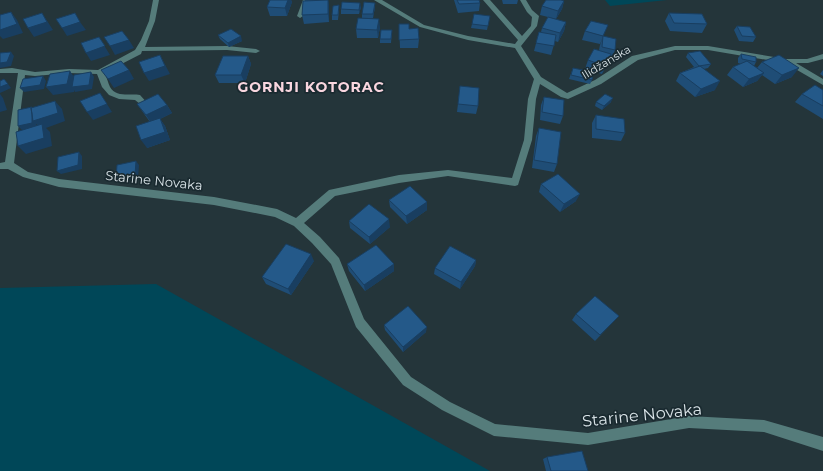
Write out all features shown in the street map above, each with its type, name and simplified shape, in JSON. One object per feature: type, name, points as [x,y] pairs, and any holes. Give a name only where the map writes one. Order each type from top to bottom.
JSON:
[{"type":"street","points":[[0,71],[12,70],[35,74],[69,71],[99,72],[138,52],[145,40],[152,21],[156,0]]},
{"type":"street","points":[[300,16],[306,0]]},
{"type":"street","points":[[377,0],[422,26],[468,38],[520,43],[534,26],[536,16],[529,11],[523,0]]},
{"type":"street","name":"Ilidžanska","points":[[486,0],[520,43],[538,79],[568,96],[598,82],[635,58],[675,48],[708,48],[786,61],[808,61],[823,56]]},
{"type":"street","points":[[140,49],[227,48],[256,51]]},
{"type":"street","name":"Ilidžanska","points":[[786,61],[823,82]]},
{"type":"street","name":"Starine Novaka","points":[[22,72],[4,165],[26,175],[59,183],[214,201],[277,213],[297,223],[336,261],[360,323],[407,381],[446,406],[494,430],[588,439],[689,422],[764,426],[823,444]]},
{"type":"street","points":[[99,72],[103,77],[106,89],[112,94],[120,98],[137,97],[146,105]]},
{"type":"street","points":[[297,223],[332,193],[399,179],[448,173],[515,182],[529,135],[532,105],[538,79]]},
{"type":"shaded area","points":[[605,0],[667,0],[610,6]]},
{"type":"shaded area","points":[[156,284],[490,471],[0,471],[0,288]]},
{"type":"building","points":[[270,0],[288,0],[285,8],[267,7]]},
{"type":"building","points":[[328,0],[328,14],[302,15],[303,1]]},
{"type":"building","points":[[457,0],[479,0],[480,3],[459,4]]},
{"type":"building","points":[[546,0],[564,1],[558,11],[542,6]]},
{"type":"building","points":[[342,2],[360,3],[359,10],[341,9]]},
{"type":"building","points":[[364,2],[375,3],[373,14],[362,14]]},
{"type":"building","points":[[339,5],[338,15],[332,15],[333,6]]},
{"type":"building","points":[[11,12],[17,24],[0,30],[0,15]]},
{"type":"building","points":[[42,13],[47,22],[28,28],[23,19]]},
{"type":"building","points":[[75,13],[80,22],[62,28],[56,19]]},
{"type":"building","points":[[669,13],[702,14],[707,24],[674,23]]},
{"type":"building","points":[[474,14],[490,16],[488,26],[472,24]]},
{"type":"building","points":[[548,17],[566,22],[560,33],[542,28]]},
{"type":"building","points":[[358,18],[379,19],[377,30],[356,29]]},
{"type":"building","points":[[591,21],[608,25],[603,36],[585,31]]},
{"type":"building","points":[[399,24],[409,24],[409,29],[418,28],[419,39],[399,40]]},
{"type":"building","points":[[737,26],[750,27],[756,37],[742,36]]},
{"type":"building","points":[[231,29],[241,36],[228,43],[218,35]]},
{"type":"building","points":[[381,30],[392,30],[391,39],[380,39]]},
{"type":"building","points":[[122,31],[129,40],[110,46],[104,37]]},
{"type":"building","points":[[539,32],[556,35],[554,46],[536,43]]},
{"type":"building","points":[[603,36],[616,39],[615,50],[602,47]]},
{"type":"building","points":[[99,37],[105,46],[86,53],[81,43]]},
{"type":"building","points":[[594,49],[611,54],[605,66],[588,60]]},
{"type":"building","points":[[700,51],[711,64],[699,66],[688,53]]},
{"type":"building","points":[[11,52],[7,62],[0,63],[0,53]]},
{"type":"building","points":[[741,54],[756,57],[756,62],[742,59]]},
{"type":"building","points":[[160,55],[165,66],[144,73],[139,62]]},
{"type":"building","points":[[779,55],[799,68],[782,75],[762,62]]},
{"type":"building","points":[[223,56],[248,56],[241,75],[215,75]]},
{"type":"building","points":[[121,61],[129,70],[108,79],[101,70]]},
{"type":"building","points":[[747,61],[764,73],[749,79],[733,67]]},
{"type":"building","points":[[700,66],[720,81],[701,89],[680,73]]},
{"type":"building","points":[[573,68],[593,72],[592,80],[571,75]]},
{"type":"building","points":[[70,71],[67,84],[46,87],[50,74]]},
{"type":"building","points":[[91,72],[89,85],[72,87],[74,75]]},
{"type":"building","points":[[43,76],[40,85],[20,88],[23,79]]},
{"type":"building","points":[[4,79],[8,84],[0,87],[0,81]]},
{"type":"building","points":[[815,85],[823,90],[823,106],[802,94]]},
{"type":"building","points":[[460,86],[479,88],[478,106],[458,104]]},
{"type":"building","points":[[100,93],[107,104],[87,112],[80,101]]},
{"type":"building","points":[[158,94],[167,105],[146,115],[137,104]]},
{"type":"building","points":[[605,94],[613,98],[604,106],[596,102]]},
{"type":"building","points":[[544,97],[564,100],[563,116],[542,112]]},
{"type":"building","points":[[55,101],[58,113],[33,121],[31,108]]},
{"type":"building","points":[[32,107],[32,123],[18,126],[18,110]]},
{"type":"building","points":[[596,115],[624,119],[625,133],[596,129]]},
{"type":"building","points":[[160,118],[165,132],[141,140],[136,126]]},
{"type":"building","points":[[42,124],[44,138],[18,146],[16,132]]},
{"type":"building","points":[[539,128],[561,132],[557,164],[534,160]]},
{"type":"building","points":[[79,152],[78,165],[57,171],[58,157]]},
{"type":"building","points":[[136,161],[135,175],[116,178],[117,165]]},
{"type":"building","points":[[558,174],[580,194],[564,204],[541,184]]},
{"type":"building","points":[[410,186],[427,202],[406,216],[389,200]]},
{"type":"building","points":[[369,204],[389,219],[369,237],[349,221]]},
{"type":"building","points":[[286,244],[311,254],[288,289],[262,277]]},
{"type":"building","points":[[376,245],[394,264],[364,285],[347,264]]},
{"type":"building","points":[[450,246],[476,260],[461,282],[435,268]]},
{"type":"building","points":[[595,296],[619,316],[600,335],[576,314]]},
{"type":"building","points":[[408,306],[427,327],[403,347],[384,325]]},
{"type":"building","points":[[582,451],[588,471],[551,471],[547,457]]},
{"type":"district","name":"GORNJI KOTORAC","points":[[311,87]]}]
